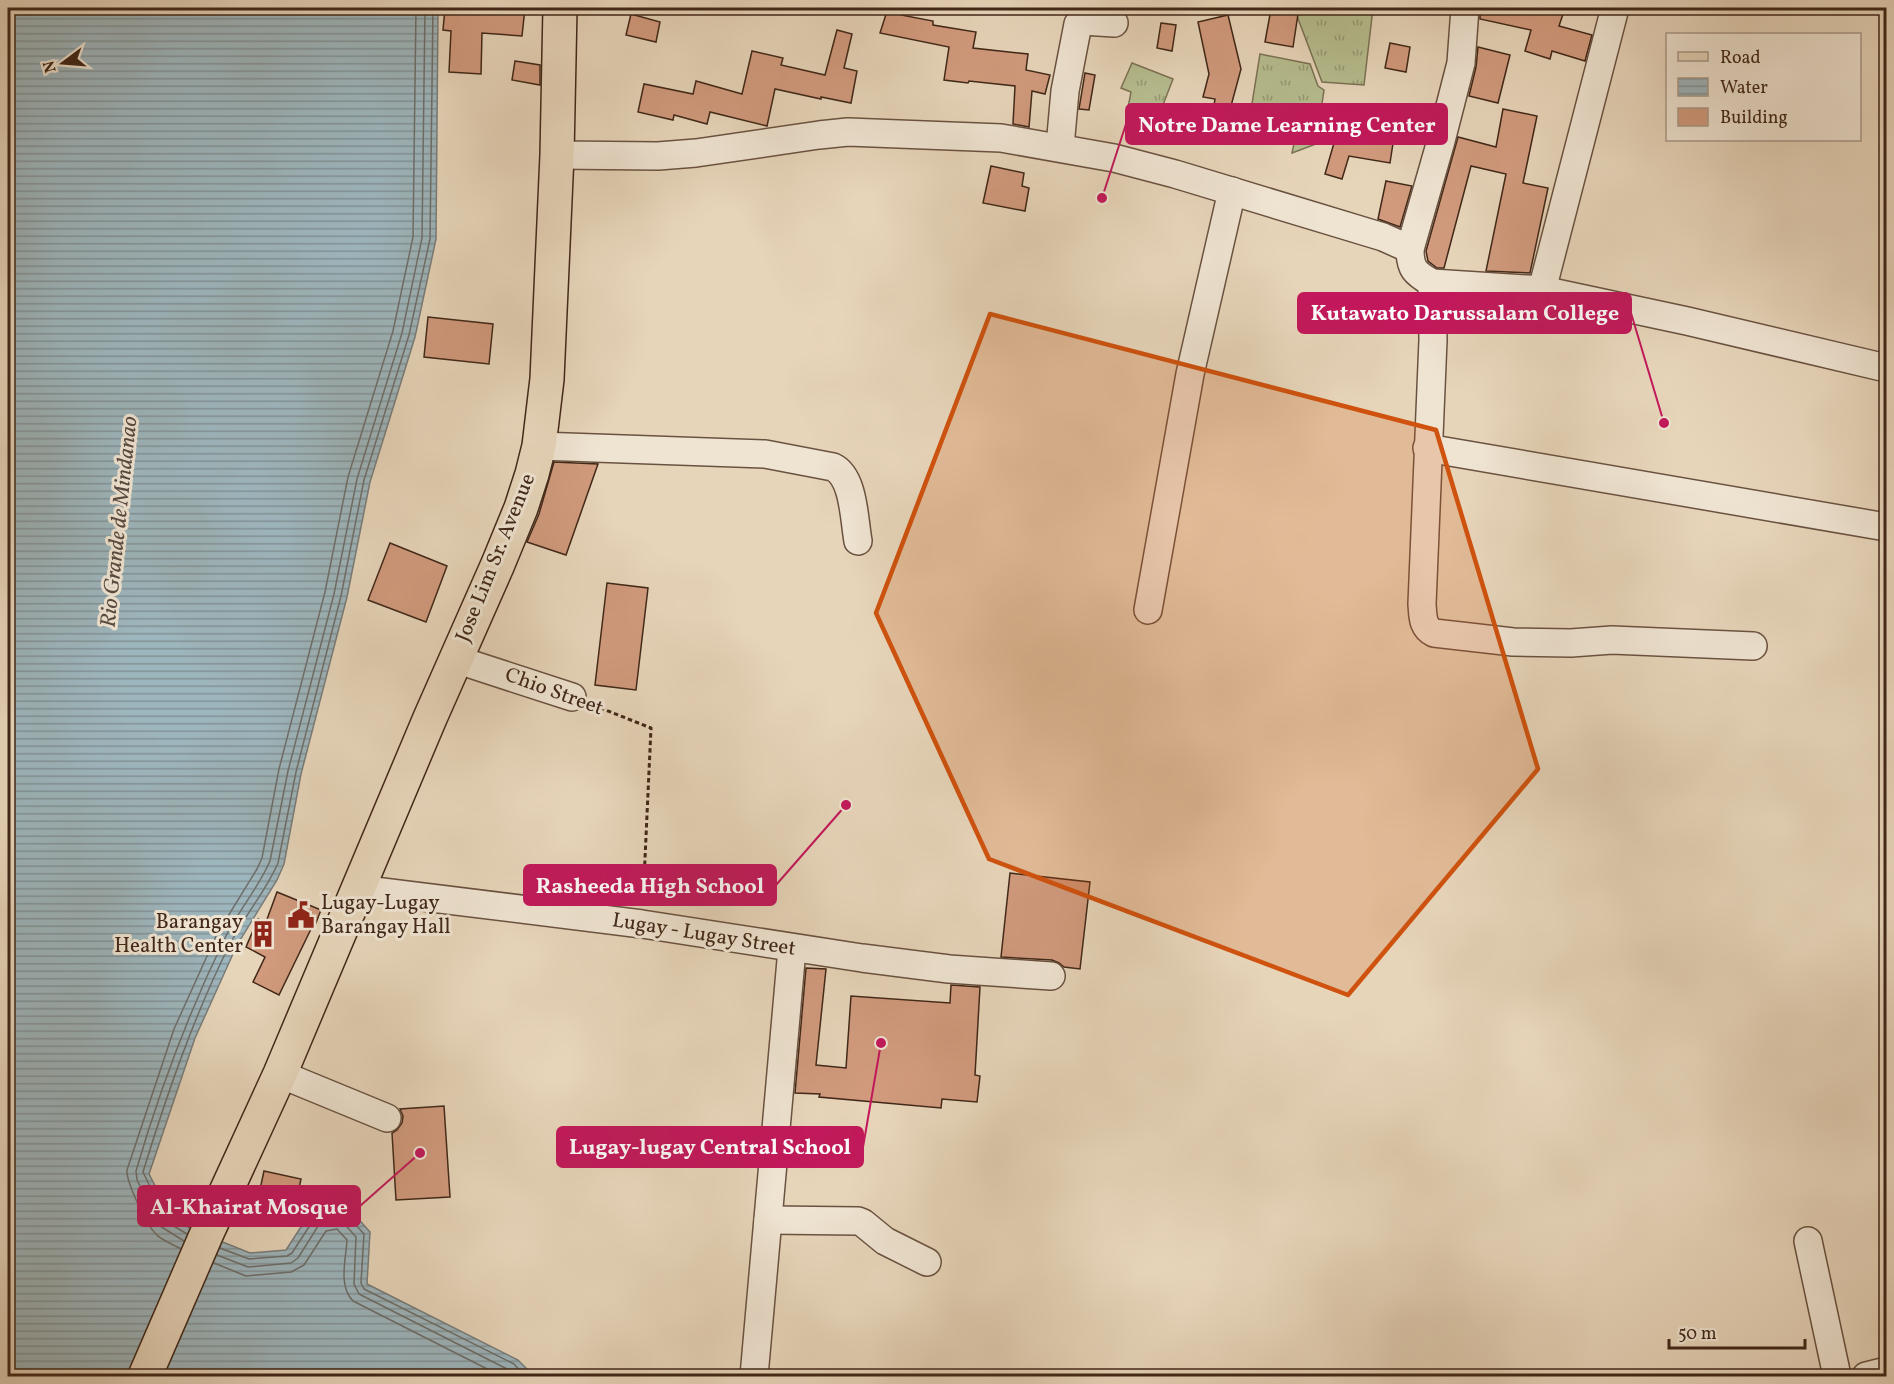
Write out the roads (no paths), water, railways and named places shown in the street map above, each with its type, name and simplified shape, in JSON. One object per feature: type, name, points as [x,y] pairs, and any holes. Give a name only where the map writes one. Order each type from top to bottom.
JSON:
[{"type":"main road","name":"Jose Lim Sr. Avenue","points":[[146,1377],[207,1233],[280,1074],[521,508],[539,446],[547,380],[557,155],[560,8]]},
{"type":"street","points":[[1465,8],[1461,63],[1410,249],[1412,267],[1418,275],[1432,283],[1542,290],[1887,368]]},
{"type":"street","points":[[1542,290],[1615,8]]},
{"type":"street","points":[[1060,147],[1065,91],[1078,24],[1083,21],[1114,23]]},
{"type":"street","points":[[557,155],[687,154],[848,132],[1001,138],[1113,158],[1383,237],[1410,249]]},
{"type":"street","points":[[1148,610],[1190,374],[1232,191]]},
{"type":"street","points":[[1432,283],[1433,340],[1422,604],[1424,624],[1428,630],[1434,633],[1514,642],[1571,643],[1612,640],[1753,646]]},
{"type":"street","points":[[539,446],[765,454],[833,467],[843,474],[848,484],[858,540]]},
{"type":"street","points":[[1427,448],[1887,527]]},
{"type":"street","name":"Chio Street","points":[[455,659],[572,697]]},
{"type":"street","name":"Lugay - Lugay Street","points":[[358,889],[642,924],[792,949],[949,969],[1051,976]]},
{"type":"street","points":[[754,1377],[792,949]]},
{"type":"street","points":[[280,1074],[387,1118]]},
{"type":"street","points":[[768,1220],[858,1221],[885,1242],[927,1262]]},
{"type":"street","points":[[1808,1241],[1837,1377]]},
{"type":"street","points":[[1866,1377],[1887,1371]]},
{"type":"water","name":"Rio Grande de Mindanao","points":[[8,8],[438,8],[436,239],[415,337],[370,482],[347,597],[301,774],[284,864],[277,880],[237,945],[195,1038],[149,1174],[172,1218],[195,1231],[250,1253],[286,1250],[312,1210],[346,1205],[370,1232],[367,1284],[518,1360],[534,1376],[8,1376]]},
{"type":"place","name":"Notre Dame Learning Center","points":[[1102,198]]},
{"type":"place","name":"Kutawato Darussalam College","points":[[1664,423]]},
{"type":"place","name":"Rasheeda High School","points":[[846,805]]},
{"type":"place","name":"Lugay-Lugay Barangay Hall","points":[[301,915]]},
{"type":"place","name":"Barangay Health Center","points":[[263,934]]},
{"type":"place","name":"Lugay-lugay Central School","points":[[881,1043]]},
{"type":"place","name":"Al-Khairat Mosque","points":[[420,1153]]}]
